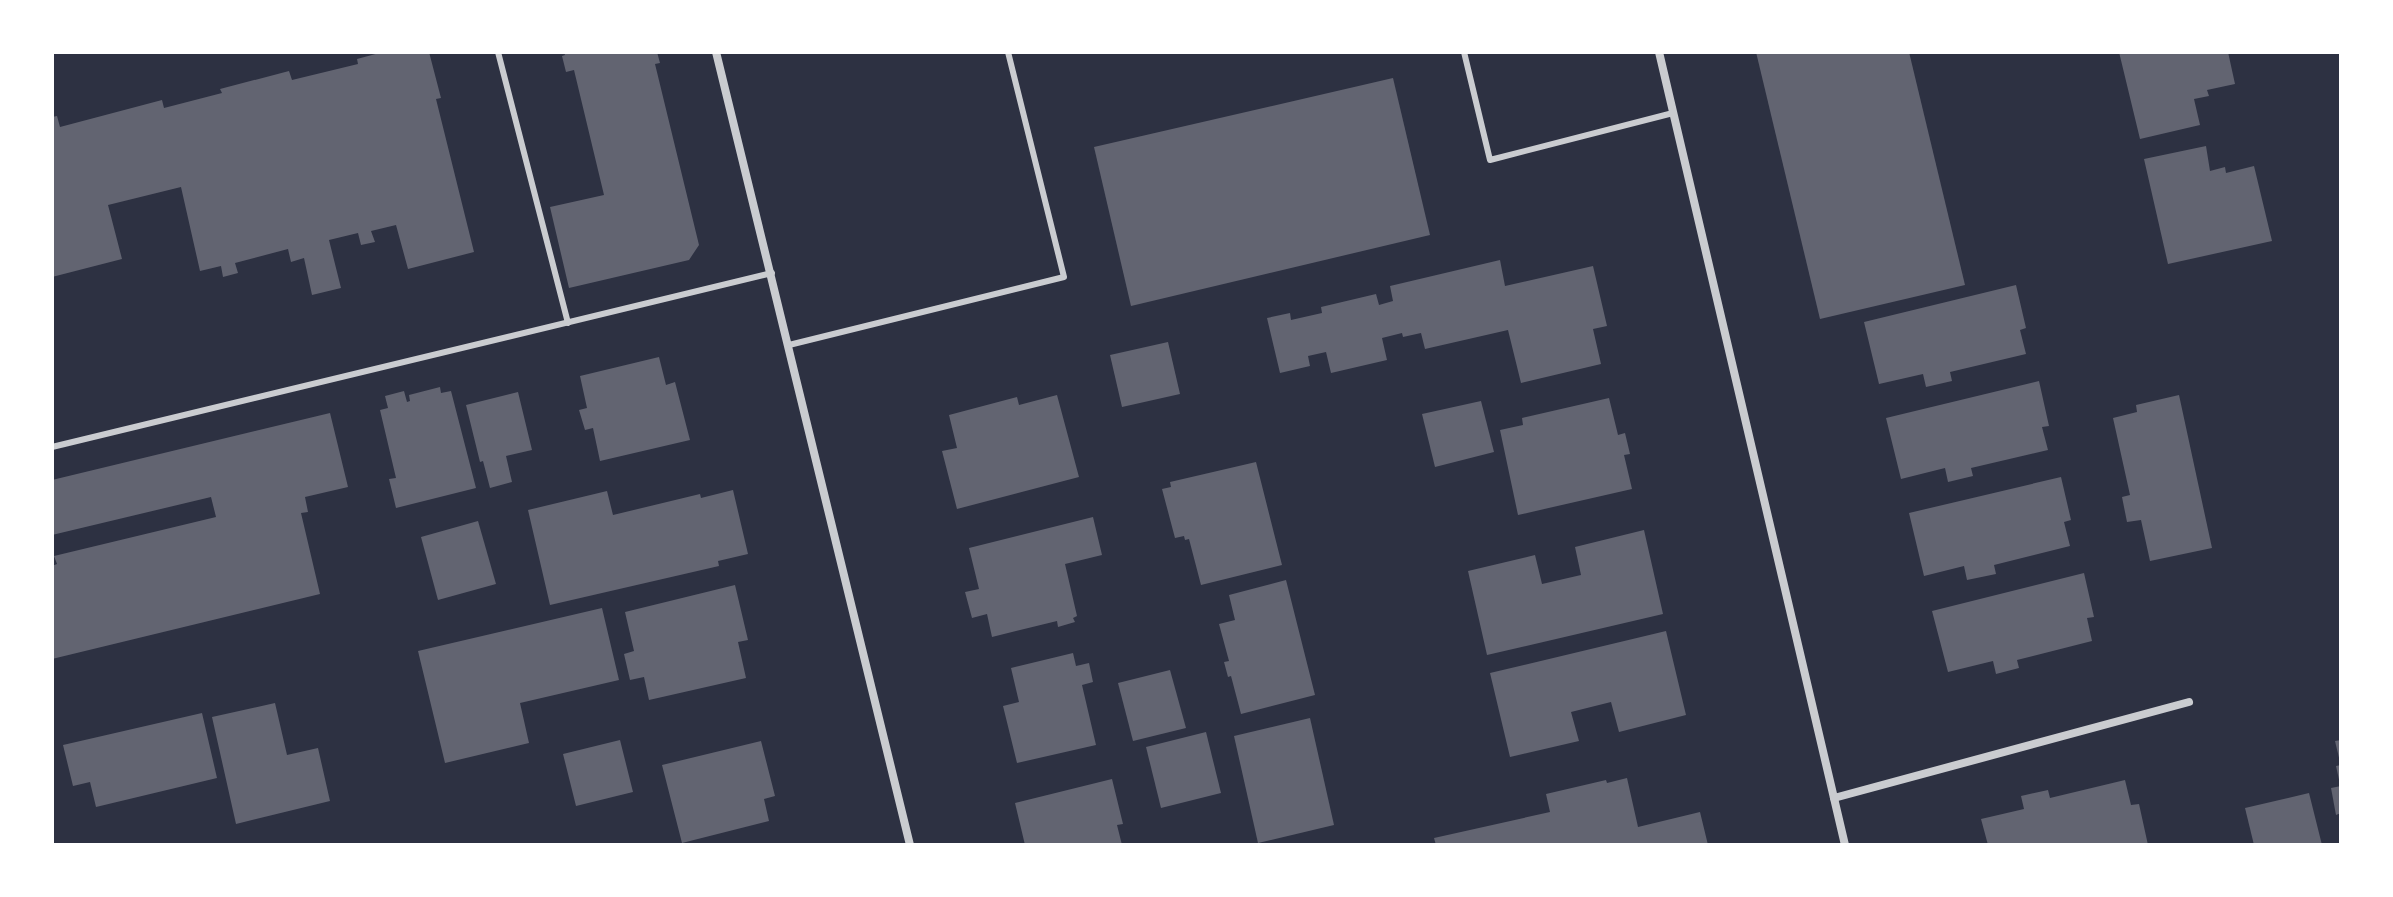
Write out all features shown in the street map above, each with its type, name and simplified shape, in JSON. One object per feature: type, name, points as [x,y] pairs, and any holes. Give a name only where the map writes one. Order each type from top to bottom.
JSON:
[{"type":"street","points":[[716,52],[910,845]]},
{"type":"street","points":[[1659,52],[1845,845]]},
{"type":"street","points":[[1834,798],[2189,702]]},
{"type":"lane","points":[[498,52],[568,323]]},
{"type":"lane","points":[[789,345],[1064,277],[1008,52]]},
{"type":"lane","points":[[1464,52],[1490,160],[1673,113]]},
{"type":"lane","points":[[52,447],[772,273]]},
{"type":"building","points":[[383,52],[429,52],[441,98],[436,99],[474,252],[408,269],[396,225],[371,231],[375,242],[361,245],[358,233],[329,240],[341,288],[312,295],[304,258],[291,262],[288,249],[235,263],[238,273],[223,277],[221,266],[200,271],[181,187],[108,205],[122,259],[52,277],[52,117],[57,116],[60,127],[162,100],[164,108],[289,71],[292,80],[358,64],[357,59]]},
{"type":"building","points":[[564,52],[657,52],[660,63],[655,64],[699,245],[689,260],[569,288],[550,207],[604,195],[574,70],[566,72]]},
{"type":"building","points":[[1756,52],[1909,52],[1965,285],[1820,319]]},
{"type":"building","points":[[2119,52],[2228,52],[2235,84],[2207,90],[2209,96],[2194,99],[2200,125],[2140,139]]},
{"type":"building","points":[[1393,78],[1430,235],[1131,306],[1094,147]]},
{"type":"building","points":[[2206,146],[2210,171],[2225,167],[2226,173],[2254,166],[2272,241],[2168,264],[2144,159]]},
{"type":"building","points":[[1500,260],[1505,286],[1593,266],[1607,326],[1593,329],[1601,364],[1521,383],[1508,330],[1425,349],[1421,333],[1403,337],[1402,333],[1382,338],[1387,360],[1331,373],[1326,352],[1308,356],[1310,366],[1280,373],[1267,318],[1290,313],[1291,320],[1322,313],[1321,307],[1376,294],[1379,305],[1393,301],[1390,286]]},
{"type":"building","points":[[2016,285],[2026,328],[2020,330],[2026,354],[1950,372],[1952,381],[1926,387],[1923,374],[1879,384],[1864,322]]},
{"type":"building","points":[[1168,342],[1180,394],[1122,407],[1110,355]]},
{"type":"building","points":[[659,357],[666,385],[675,382],[690,440],[600,461],[593,428],[585,430],[579,410],[587,408],[580,376]]},
{"type":"building","points":[[2039,381],[2049,426],[2042,427],[2048,450],[1971,468],[1973,476],[1948,482],[1945,468],[1901,479],[1886,418]]},
{"type":"building","points":[[440,387],[441,393],[451,391],[476,488],[396,508],[389,479],[396,478],[380,410],[388,408],[385,396],[404,391],[407,402],[410,401],[409,395]]},
{"type":"building","points":[[518,392],[532,450],[506,456],[512,482],[490,488],[466,405]]},
{"type":"building","points":[[1057,395],[1079,477],[957,509],[942,451],[957,448],[949,415],[1017,397],[1019,405]]},
{"type":"building","points":[[2179,395],[2212,548],[2150,561],[2141,520],[2127,522],[2122,497],[2130,495],[2113,418],[2137,412],[2136,405]]},
{"type":"building","points":[[1609,398],[1618,435],[1625,433],[1630,454],[1624,455],[1632,489],[1518,515],[1500,430],[1523,425],[1522,418]]},
{"type":"building","points":[[1481,401],[1494,452],[1435,467],[1422,414]]},
{"type":"building","points":[[330,413],[348,487],[305,497],[308,512],[301,513],[320,594],[52,659],[52,566],[57,564],[54,556],[216,517],[211,497],[52,535],[52,480]]},
{"type":"building","points":[[1256,462],[1282,565],[1201,585],[1189,539],[1185,540],[1184,536],[1175,538],[1162,489],[1171,487],[1170,482]]},
{"type":"building","points":[[2061,477],[2071,520],[2064,522],[2070,546],[1994,565],[1996,574],[1967,580],[1964,566],[1924,576],[1909,513]]},
{"type":"building","points":[[733,490],[748,554],[718,561],[719,566],[550,605],[528,510],[607,491],[613,515],[700,494],[701,498]]},
{"type":"building","points":[[1093,517],[1102,555],[1065,564],[1077,616],[1073,618],[1075,622],[1058,627],[1057,621],[992,637],[987,614],[972,618],[965,592],[979,589],[969,548]]},
{"type":"building","points":[[478,521],[496,584],[438,600],[421,537]]},
{"type":"building","points":[[1644,530],[1663,614],[1487,655],[1468,571],[1535,555],[1542,584],[1581,575],[1575,547]]},
{"type":"building","points":[[2084,573],[2094,617],[2087,618],[2092,641],[2017,660],[2019,668],[1996,674],[1993,661],[1948,672],[1932,611]]},
{"type":"building","points":[[1286,580],[1315,695],[1241,714],[1224,662],[1229,661],[1219,624],[1235,620],[1229,595]]},
{"type":"building","points":[[735,585],[748,640],[738,642],[746,678],[649,700],[644,677],[630,680],[624,654],[634,651],[625,612]]},
{"type":"building","points":[[602,608],[619,680],[520,703],[529,743],[445,763],[418,651]]},
{"type":"building","points":[[1666,631],[1686,715],[1619,732],[1611,702],[1571,712],[1579,741],[1510,757],[1490,673]]},
{"type":"building","points":[[1073,653],[1076,666],[1089,663],[1093,682],[1082,685],[1096,745],[1017,763],[1003,706],[1019,702],[1011,668]]},
{"type":"building","points":[[1170,670],[1186,728],[1133,741],[1118,683]]},
{"type":"building","points":[[275,703],[287,755],[318,748],[330,801],[236,824],[212,717]]},
{"type":"building","points":[[202,713],[217,778],[96,807],[90,782],[73,786],[63,745]]},
{"type":"building","points":[[1310,718],[1334,825],[1258,843],[1234,736]]},
{"type":"building","points":[[1206,732],[1221,793],[1161,808],[1146,747]]},
{"type":"building","points":[[620,740],[633,792],[576,806],[563,754]]},
{"type":"building","points":[[2341,740],[2341,762],[2340,762],[2335,741]]},
{"type":"building","points":[[761,741],[775,796],[764,799],[769,821],[682,843],[662,765]]},
{"type":"building","points":[[2341,765],[2341,784],[2340,784],[2336,766]]},
{"type":"building","points":[[1627,778],[1638,827],[1700,812],[1708,845],[1436,845],[1434,838],[1550,812],[1546,794]]},
{"type":"building","points":[[1112,779],[1123,824],[1117,825],[1122,845],[1025,845],[1015,803]]},
{"type":"building","points":[[2125,780],[2131,805],[2139,804],[2148,845],[1988,845],[1981,819],[2024,809],[2021,796],[2048,790],[2050,798]]},
{"type":"building","points":[[2341,786],[2341,813],[2336,815],[2331,788]]},
{"type":"building","points":[[2309,793],[2322,845],[2254,845],[2245,808]]}]
